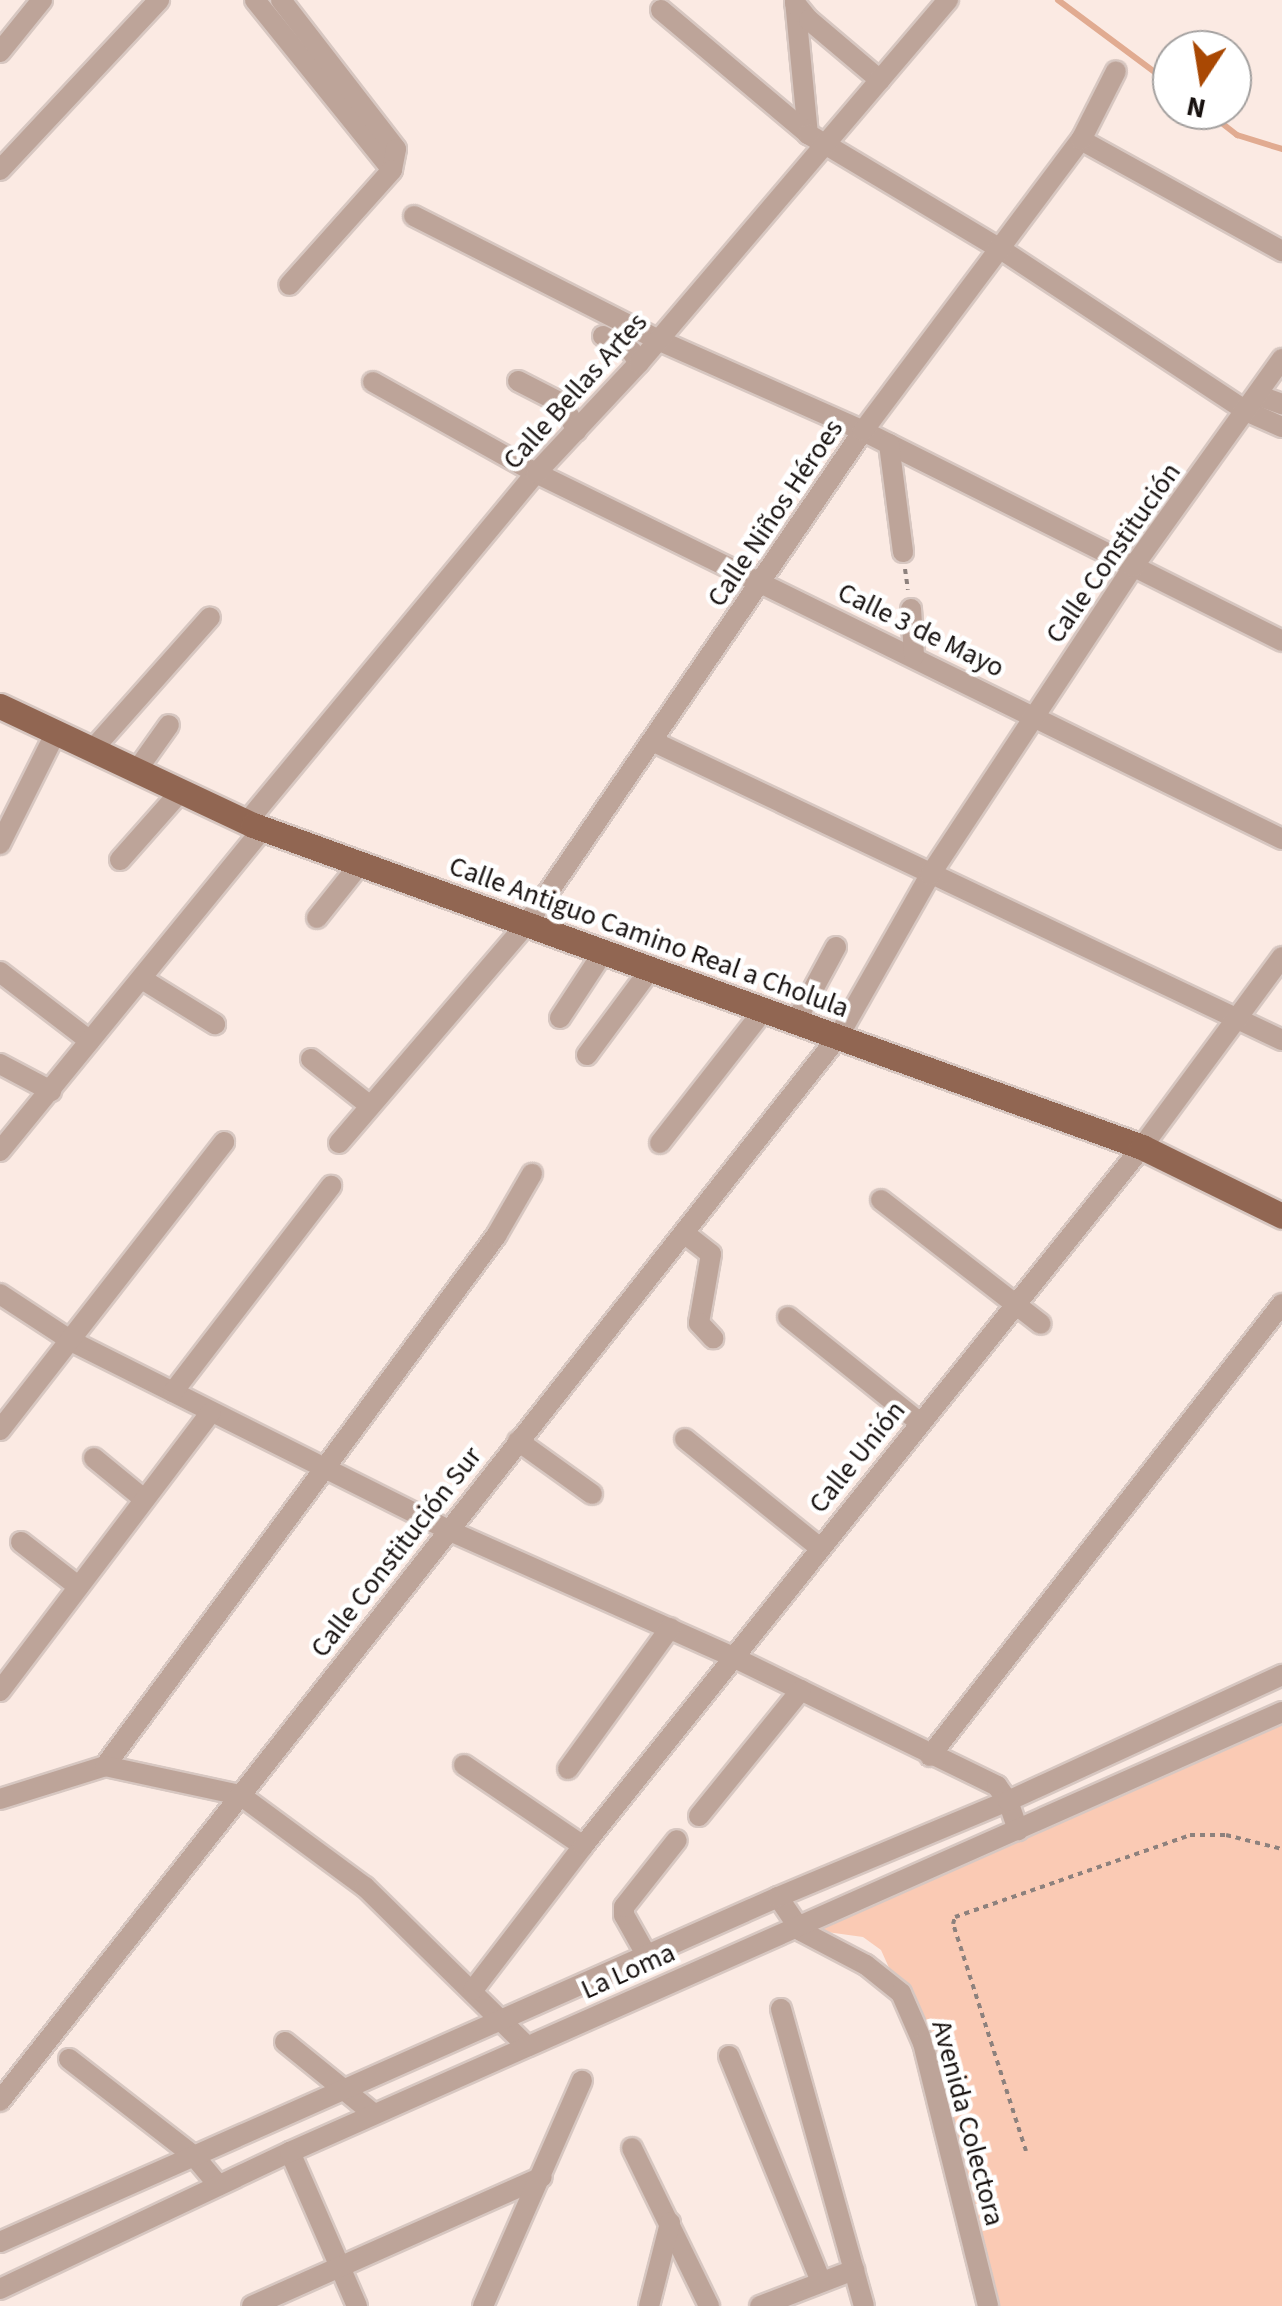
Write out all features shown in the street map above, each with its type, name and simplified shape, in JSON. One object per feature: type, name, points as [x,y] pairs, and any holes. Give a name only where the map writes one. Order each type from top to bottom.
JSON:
[{"type":"main road","name":"Calle Antiguo Camino Real a Cholula","points":[[0,706],[255,825],[1142,1148],[1282,1216]]},
{"type":"street","points":[[0,52],[42,0]]},
{"type":"street","points":[[0,170],[159,0]]},
{"type":"street","points":[[256,0],[392,170]]},
{"type":"street","points":[[281,0],[396,149],[392,170],[290,285]]},
{"type":"street","name":"Calle Bellas Artes","points":[[0,1151],[142,979],[255,825],[536,473],[639,363],[948,0]]},
{"type":"street","points":[[795,1],[880,80]]},
{"type":"street","points":[[795,1],[808,134]]},
{"type":"street","points":[[661,10],[808,134],[1252,402],[1282,427]]},
{"type":"street","name":"Calle Niños Héroes","points":[[339,1142],[526,925],[864,431],[1081,140],[1116,71]]},
{"type":"street","points":[[1081,140],[1282,251]]},
{"type":"street","points":[[414,216],[658,340],[864,431],[1282,641]]},
{"type":"street","points":[[603,336],[631,351],[639,363]]},
{"type":"street","name":"Calle Constitución","points":[[838,1038],[930,876],[1133,567],[1282,359]]},
{"type":"street","points":[[518,381],[562,404],[577,431]]},
{"type":"street","name":"Calle 3 de Mayo","points":[[373,382],[536,473],[1282,840]]},
{"type":"street","points":[[1252,402],[1282,404]]},
{"type":"street","points":[[888,444],[903,552]]},
{"type":"street","points":[[911,609],[914,656]]},
{"type":"street","points":[[93,750],[210,617]]},
{"type":"street","points":[[137,770],[169,726]]},
{"type":"street","points":[[0,844],[56,732]]},
{"type":"street","points":[[652,741],[1282,1040]]},
{"type":"street","points":[[120,860],[181,791]]},
{"type":"street","points":[[317,918],[360,864]]},
{"type":"street","points":[[796,1022],[836,947]]},
{"type":"street","points":[[560,1018],[604,951]]},
{"type":"street","name":"Calle Unión","points":[[474,1990],[583,1846],[919,1422],[1142,1148],[1282,957]]},
{"type":"street","points":[[588,1055],[652,967]]},
{"type":"street","points":[[0,972],[90,1040]]},
{"type":"street","points":[[142,979],[215,1024]]},
{"type":"street","points":[[660,1143],[764,1010]]},
{"type":"street","name":"Calle Constitución Sur","points":[[0,2101],[838,1038]]},
{"type":"street","points":[[311,1059],[369,1105]]},
{"type":"street","points":[[0,1064],[51,1090]]},
{"type":"street","points":[[0,1430],[224,1142]]},
{"type":"street","points":[[105,1766],[496,1236],[532,1174]]},
{"type":"street","points":[[173,1392],[331,1186]]},
{"type":"street","points":[[881,1200],[1041,1324]]},
{"type":"street","points":[[684,1232],[710,1254],[699,1323],[713,1338]]},
{"type":"street","points":[[0,1294],[72,1342],[450,1530],[735,1658],[997,1786],[1008,1802],[1018,1830]]},
{"type":"street","points":[[930,1756],[1282,1304]]},
{"type":"street","points":[[788,1317],[919,1422]]},
{"type":"street","points":[[0,1691],[211,1412]]},
{"type":"street","points":[[685,1439],[820,1548]]},
{"type":"street","points":[[518,1441],[592,1494]]},
{"type":"street","points":[[94,1458],[144,1499]]},
{"type":"street","points":[[21,1542],[79,1586]]},
{"type":"street","points":[[568,1770],[670,1628]]},
{"type":"street","points":[[0,2242],[778,1898],[1008,1802],[1282,1676]]},
{"type":"street","points":[[699,1816],[802,1690]]},
{"type":"street","name":"La Loma","points":[[0,2289],[374,2114],[1282,1712]]},
{"type":"street","points":[[464,1765],[583,1846]]},
{"type":"street","points":[[0,1799],[105,1766],[240,1794],[364,1887],[474,1990],[527,2046]]},
{"type":"street","points":[[646,1956],[624,1916],[624,1907],[677,1840]]},
{"type":"street","name":"Avenida Colectora","points":[[778,1898],[798,1928],[866,1965],[901,1993],[924,2042],[988,2306]]},
{"type":"street","points":[[781,2009],[864,2306]]},
{"type":"street","points":[[286,2042],[374,2114]]},
{"type":"street","points":[[729,2056],[821,2282]]},
{"type":"street","points":[[68,2060],[194,2156],[218,2185]]},
{"type":"street","points":[[483,2306],[582,2080]]},
{"type":"street","points":[[632,2148],[708,2306]]},
{"type":"street","points":[[290,2152],[357,2306]]},
{"type":"street","points":[[252,2306],[542,2177]]},
{"type":"street","points":[[648,2306],[670,2223]]},
{"type":"street","points":[[760,2306],[854,2270]]},
{"type":"path","points":[[903,552],[911,609]]},
{"type":"path","points":[[1026,2151],[953,1924],[955,1917],[1190,1835],[1226,1834],[1282,1850]]},
{"type":"shaded area","points":[[1282,1709],[1282,2306],[988,2306],[923,2043],[881,1950],[863,1937],[798,1928]]},
{"type":"waterway","points":[[1058,0],[1152,70]]},
{"type":"waterway","points":[[1231,130],[1282,149]]}]
